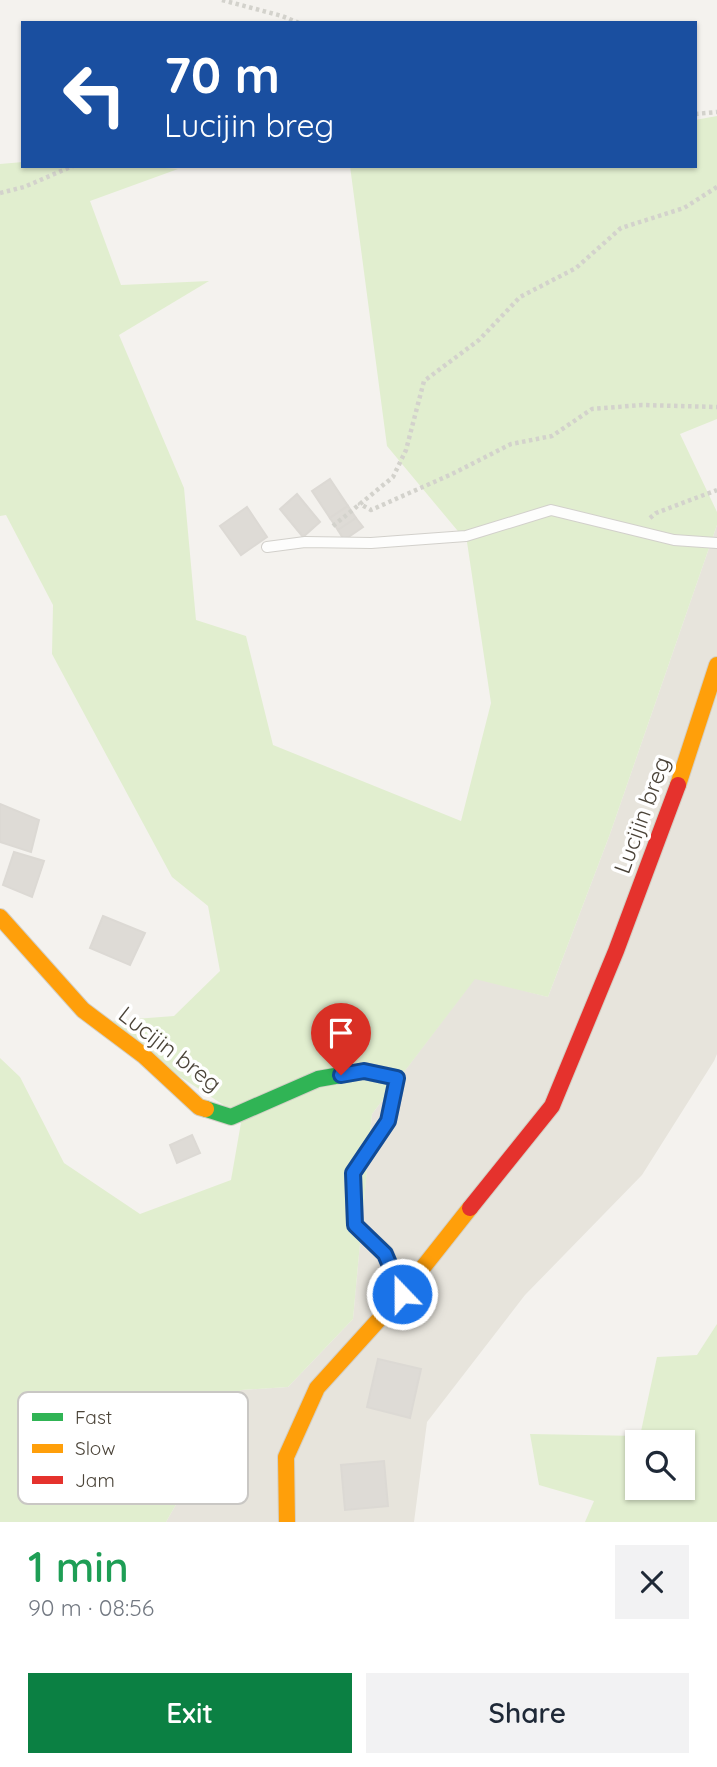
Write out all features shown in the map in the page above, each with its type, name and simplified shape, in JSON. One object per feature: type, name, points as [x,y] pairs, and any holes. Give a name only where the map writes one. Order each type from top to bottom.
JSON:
[{"type":"street","name":"Lucijin breg","points":[[287,1522],[286,1457],[317,1388],[402,1294],[552,1106],[621,938],[692,746],[717,665]]},
{"type":"street","name":"Lucijin breg","points":[[0,917],[83,1010],[143,1055],[199,1107],[231,1117],[318,1079],[364,1071],[397,1078],[388,1121],[353,1173],[355,1225],[385,1254],[402,1294]]},
{"type":"lane","points":[[267,547],[305,542],[372,543],[466,536],[551,510],[674,540],[717,543]]},
{"type":"path","points":[[222,0],[294,21]]},
{"type":"path","points":[[697,114],[717,112]]},
{"type":"path","points":[[0,193],[24,187],[68,168]]},
{"type":"path","points":[[717,187],[684,208],[621,228],[576,268],[520,297],[479,340],[424,382],[406,450],[393,477],[360,504],[371,510],[511,444],[552,436],[592,409],[642,405],[717,407]]},
{"type":"path","points":[[635,531],[656,513],[717,490]]},
{"type":"shaded area","points":[[717,525],[717,1054],[714,1061],[642,1175],[525,1295],[427,1422],[414,1522],[166,1522],[176,1504],[248,1504],[248,1392],[240,1392],[288,1387],[353,1319],[372,1114],[475,978],[548,997],[610,834]]},
{"type":"green space","points":[[717,116],[717,419],[680,434],[717,512],[717,525],[610,834],[548,997],[475,979],[372,1114],[353,1319],[288,1387],[240,1392],[18,1392],[18,1504],[176,1504],[166,1522],[0,1522],[0,1058],[20,1077],[64,1163],[140,1214],[231,1180],[242,1117],[96,1022],[174,1016],[220,971],[208,906],[172,877],[52,654],[53,605],[6,515],[0,516],[0,164],[21,162],[21,168],[178,169],[90,201],[121,285],[209,281],[119,335],[184,488],[196,620],[246,636],[273,745],[461,821],[491,703],[467,542],[387,446],[350,168],[697,168],[697,120]]},
{"type":"green space","points":[[717,1324],[717,1522],[585,1522],[594,1501],[539,1485],[530,1434],[625,1436],[625,1500],[695,1500],[695,1430],[641,1430],[657,1357],[697,1355]]},
{"type":"building","points":[[330,479],[348,506],[330,518],[312,491]]},
{"type":"building","points":[[297,494],[320,522],[303,537],[280,509]]},
{"type":"building","points":[[348,506],[356,518],[338,530],[330,518]]},
{"type":"building","points":[[247,507],[267,537],[241,555],[220,526]]},
{"type":"building","points":[[356,518],[363,527],[344,540],[338,530]]},
{"type":"building","points":[[0,804],[39,820],[31,852],[0,842]]},
{"type":"building","points":[[14,852],[44,861],[32,897],[3,885]]},
{"type":"building","points":[[103,916],[145,933],[130,965],[90,948]]},
{"type":"building","points":[[192,1135],[200,1153],[177,1163],[170,1145]]},
{"type":"building","points":[[378,1359],[421,1369],[410,1418],[367,1407]]},
{"type":"building","points":[[384,1461],[388,1506],[345,1510],[341,1465]]},
{"type":"traffic: fast","points":[[206,1109],[231,1117],[318,1079],[364,1071],[397,1078],[388,1121],[353,1173],[355,1225],[385,1253],[402,1294]]},
{"type":"traffic: slow","points":[[678,785],[717,665]]},
{"type":"traffic: slow","points":[[0,917],[83,1010],[143,1055],[199,1107],[206,1109]]},
{"type":"traffic: slow","points":[[287,1522],[286,1457],[317,1388],[402,1294],[470,1208]]},
{"type":"traffic: jam","points":[[470,1208],[552,1106],[616,951],[678,785]]},
{"type":"route","points":[[341,1075],[364,1071],[397,1078],[388,1121],[353,1173],[355,1225],[385,1254],[402,1294]]}]
